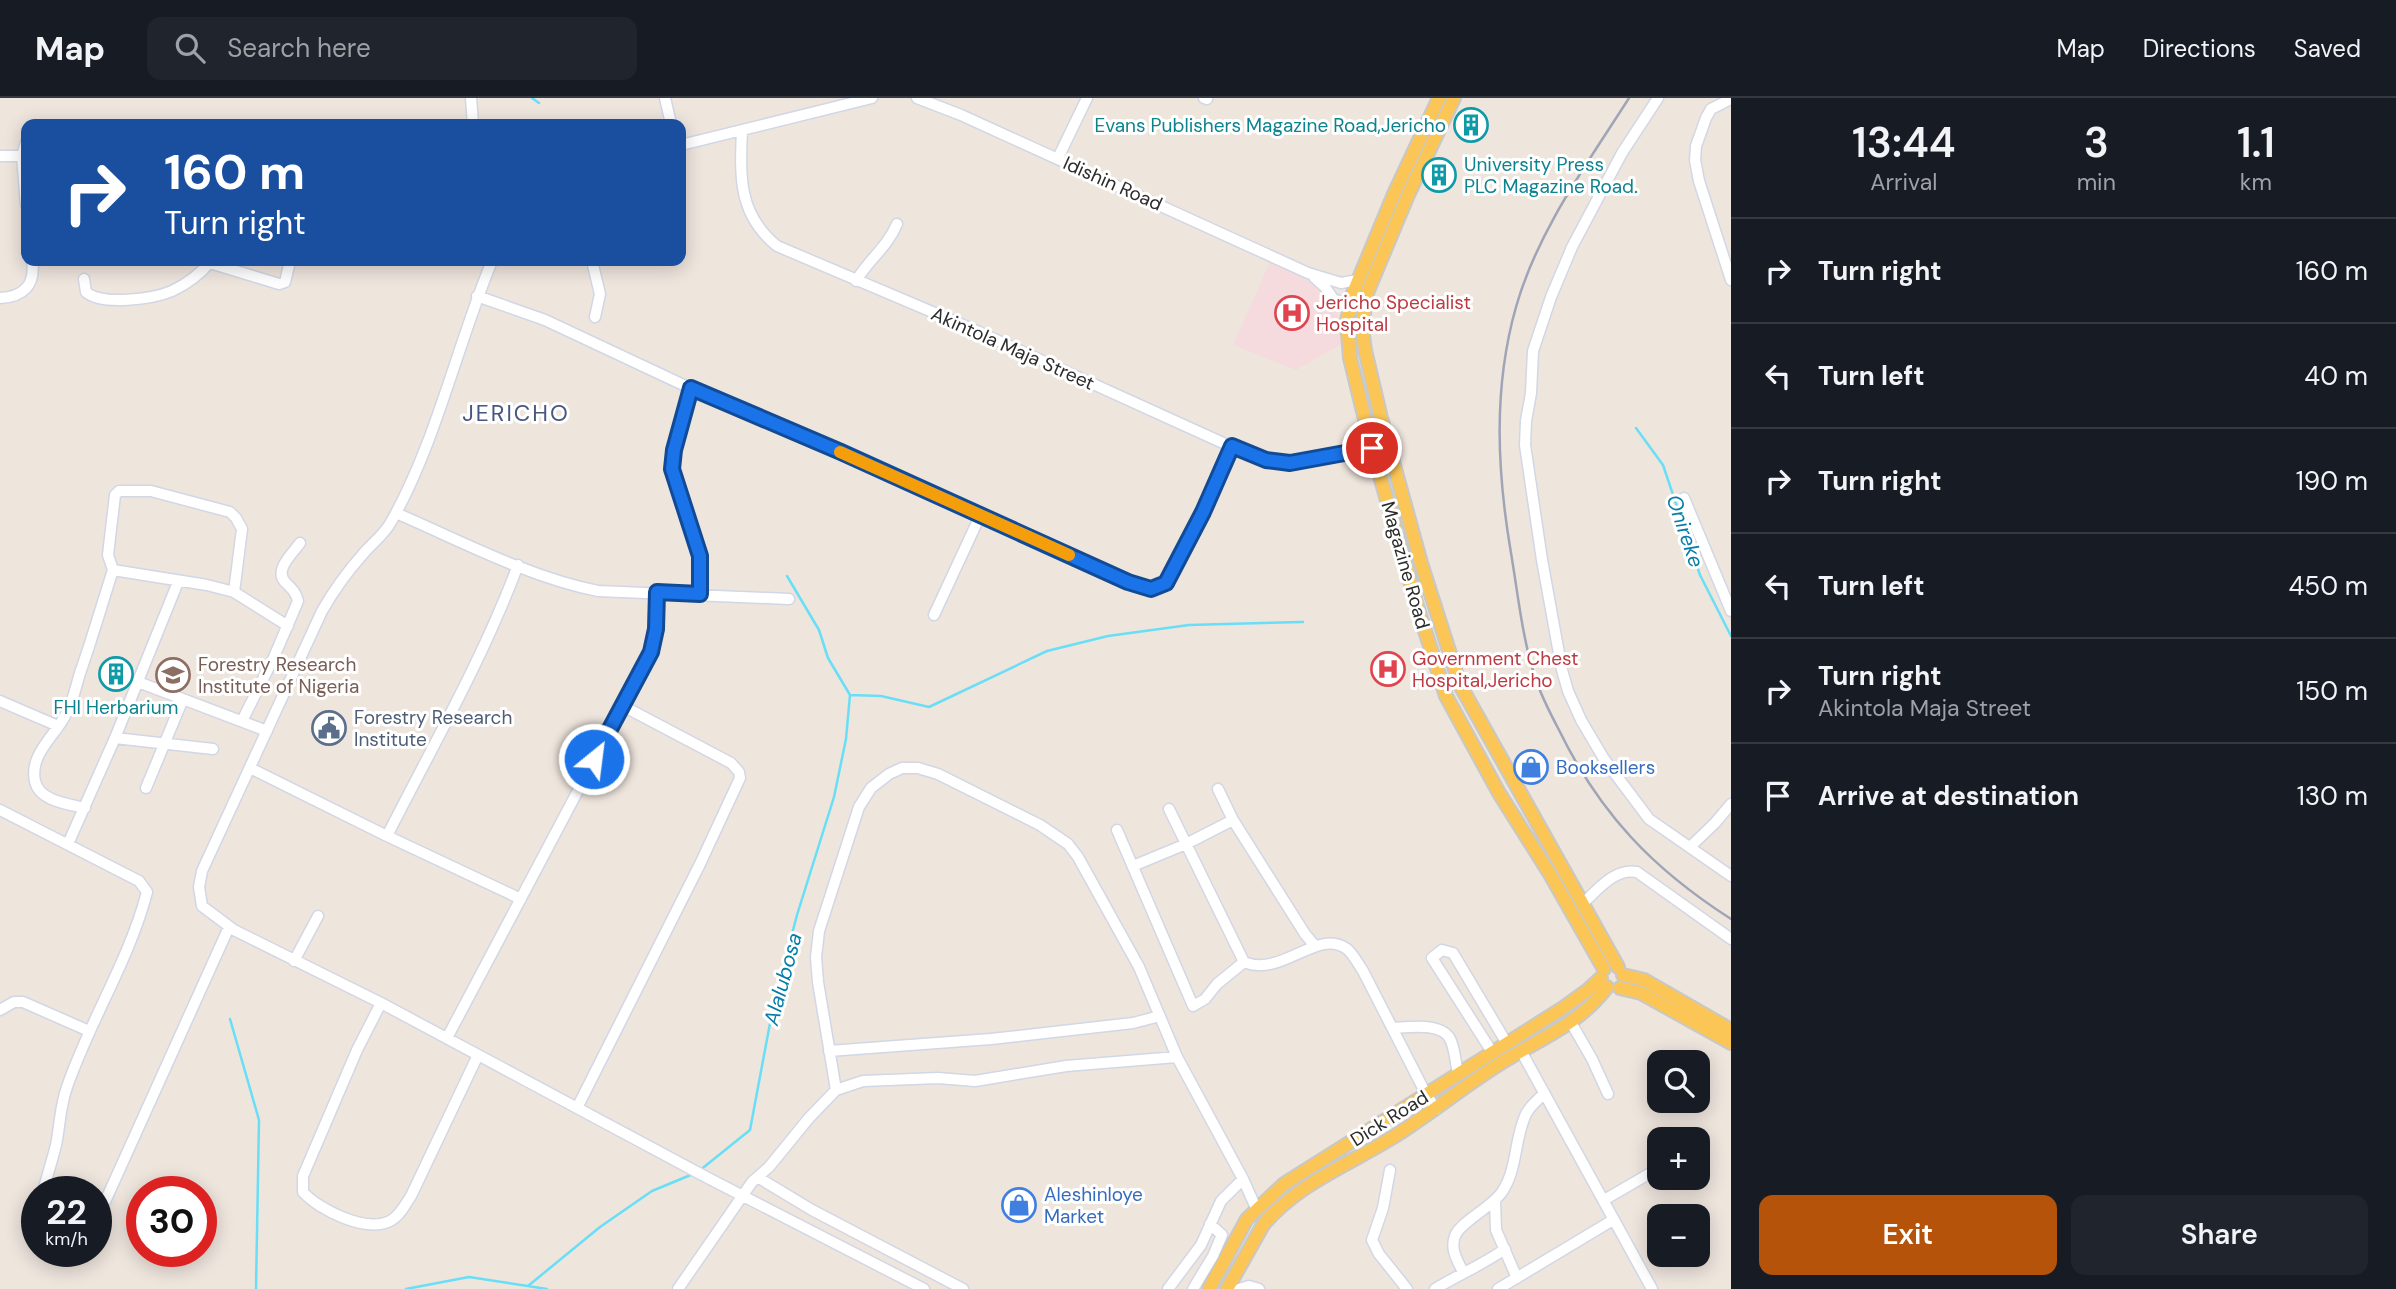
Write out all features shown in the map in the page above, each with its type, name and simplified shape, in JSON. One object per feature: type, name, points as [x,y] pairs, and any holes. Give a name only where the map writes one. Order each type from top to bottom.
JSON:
[{"type":"main road","name":"Magazine Road","points":[[1439,98],[1358,280],[1350,303],[1348,350],[1372,448],[1430,650],[1452,709],[1499,793],[1612,977]]},
{"type":"main road","name":"Magazine Road","points":[[1454,98],[1387,242],[1367,293],[1362,334],[1368,366],[1422,563],[1460,685],[1582,904],[1612,977]]},
{"type":"main road","points":[[1406,566],[1422,563]]},
{"type":"main road","points":[[1612,977],[1644,980],[1731,1030]]},
{"type":"main road","points":[[1612,977],[1731,1043]]},
{"type":"main road","name":"Dick Road","points":[[1227,1289],[1271,1216],[1314,1182],[1391,1138],[1593,1006],[1612,977]]},
{"type":"main road","name":"Dick Road","points":[[1209,1289],[1256,1208],[1284,1184],[1612,977]]},
{"type":"street","points":[[471,98],[473,119]]},
{"type":"street","points":[[665,98],[670,119]]},
{"type":"street","points":[[686,144],[872,98]]},
{"type":"street","name":"Idishin Road","points":[[917,98],[1058,158],[1308,273]]},
{"type":"street","points":[[1058,158],[1087,98]]},
{"type":"street","points":[[1658,98],[1622,153],[1563,267],[1533,351],[1525,435],[1545,574],[1568,691],[1581,720],[1604,759],[1656,825],[1731,876]]},
{"type":"street","points":[[1731,99],[1711,109],[1696,146],[1695,160],[1699,181],[1731,280]]},
{"type":"street","name":"Akintola Maja Street","points":[[742,130],[741,167],[747,210],[753,221],[777,246],[927,309],[1266,460],[1290,463],[1372,448]]},
{"type":"street","points":[[0,156],[21,156]]},
{"type":"street","points":[[856,281],[868,262],[886,246],[897,224]]},
{"type":"street","points":[[0,298],[15,297],[27,287],[33,274],[33,266]]},
{"type":"street","points":[[84,279],[86,292],[92,297],[140,298],[170,292],[195,277],[207,266]]},
{"type":"street","points":[[223,266],[279,284],[285,282],[289,266]]},
{"type":"street","points":[[490,266],[426,444],[396,513],[384,533],[334,589],[202,871],[199,887],[202,906],[229,927],[293,961],[381,1003],[924,1289]]},
{"type":"street","points":[[593,266],[600,294],[595,317]]},
{"type":"street","points":[[1308,273],[1341,283],[1358,280]]},
{"type":"street","points":[[1308,273],[1325,287],[1334,300],[1350,303]]},
{"type":"street","points":[[477,296],[545,320],[691,388],[1143,587],[1157,588],[1166,583],[1180,561],[1232,446]]},
{"type":"street","points":[[691,388],[674,450],[672,469],[700,556],[700,594]]},
{"type":"street","points":[[85,808],[64,803],[38,789],[35,781],[36,761],[66,715],[113,570],[108,555],[115,495],[127,489],[151,491],[230,512],[242,530],[234,592]]},
{"type":"street","points":[[1684,498],[1731,611]]},
{"type":"street","points":[[396,513],[557,581],[598,591],[789,599]]},
{"type":"street","points":[[934,615],[980,516]]},
{"type":"street","points":[[242,722],[298,601],[281,574],[282,568],[300,543]]},
{"type":"street","points":[[387,836],[495,622],[518,565]]},
{"type":"street","points":[[113,570],[234,592],[288,626]]},
{"type":"street","points":[[68,844],[115,738],[178,582]]},
{"type":"street","points":[[447,1038],[645,664],[654,640],[657,592]]},
{"type":"street","points":[[138,682],[267,731]]},
{"type":"street","points":[[146,788],[183,699]]},
{"type":"street","points":[[0,701],[58,726]]},
{"type":"street","points":[[577,1108],[740,778],[739,772],[731,763],[623,706]]},
{"type":"street","points":[[115,738],[214,749]]},
{"type":"street","points":[[250,768],[521,899]]},
{"type":"street","points":[[836,1090],[817,970],[819,931],[859,807],[871,788],[890,774],[902,768],[918,768],[938,774],[1004,805],[1056,834],[1068,844],[1097,889],[1139,967],[1177,1057],[1256,1208]]},
{"type":"street","points":[[1218,789],[1233,820],[1315,946]]},
{"type":"street","points":[[1690,847],[1731,804]]},
{"type":"street","points":[[0,810],[139,881],[147,892],[126,954],[89,1031],[66,1088],[47,1176]]},
{"type":"street","points":[[1169,810],[1244,962],[1265,966],[1325,943],[1339,944],[1352,954],[1436,1109]]},
{"type":"street","points":[[1133,866],[1186,844],[1233,820]]},
{"type":"street","points":[[1117,830],[1193,1006],[1205,999],[1217,984],[1244,962]]},
{"type":"street","points":[[1582,904],[1619,873],[1637,872],[1731,939]]},
{"type":"street","points":[[293,961],[318,916]]},
{"type":"street","points":[[112,1185],[229,927]]},
{"type":"street","points":[[1492,1052],[1432,958],[1442,950],[1453,953],[1506,1042]]},
{"type":"street","points":[[0,1010],[14,1002],[23,1002],[89,1031]]},
{"type":"street","points":[[381,1003],[303,1177],[303,1192],[325,1211],[365,1223],[388,1223],[397,1217],[411,1196],[478,1055]]},
{"type":"street","points":[[829,1051],[991,1039],[1133,1023],[1160,1016]]},
{"type":"street","points":[[1568,1023],[1592,1059],[1608,1094]]},
{"type":"street","points":[[1394,1028],[1444,1031],[1451,1040],[1458,1074]]},
{"type":"street","points":[[1521,1051],[1652,1289]]},
{"type":"street","points":[[678,1289],[745,1196],[752,1182],[759,1178],[836,1090],[863,1081],[938,1078],[975,1081],[1075,1065],[1177,1057]]},
{"type":"street","points":[[1463,1272],[1453,1251],[1454,1237],[1462,1225],[1502,1193],[1513,1170],[1527,1112],[1544,1094]]},
{"type":"street","points":[[1390,1170],[1383,1208],[1372,1240],[1379,1254],[1407,1289]]},
{"type":"street","points":[[1604,1200],[1647,1175]]},
{"type":"street","points":[[759,1178],[822,1215],[963,1289]]},
{"type":"street","points":[[1168,1289],[1201,1245],[1221,1201],[1243,1179]]},
{"type":"street","points":[[1495,1200],[1496,1230],[1517,1278]]},
{"type":"street","points":[[1498,1289],[1613,1220]]},
{"type":"street","points":[[1193,1289],[1222,1235],[1210,1224]]},
{"type":"street","points":[[1435,1289],[1486,1262],[1504,1249]]},
{"type":"street","points":[[1239,1289],[1249,1286],[1259,1289]]},
{"type":"shaded area","name":"Jericho Specialist Hospital","points":[[1270,262],[1315,285],[1343,320],[1345,342],[1296,370],[1233,345]]},
{"type":"waterway","points":[[532,98],[539,103]]},
{"type":"waterway","name":"Onireke","points":[[1636,428],[1663,465],[1700,575],[1731,636]]},
{"type":"waterway","name":"Alalubosa","points":[[699,1171],[750,1130],[774,1002],[797,915],[834,797],[846,739],[850,695],[828,658],[819,630],[787,576]]},
{"type":"waterway","points":[[850,695],[881,696],[929,707],[1047,651],[1108,636],[1189,625],[1303,622]]},
{"type":"waterway","points":[[230,1019],[259,1120],[256,1289]]},
{"type":"waterway","name":"Alalubosa","points":[[528,1286],[600,1227],[652,1191],[693,1174]]},
{"type":"waterway","points":[[406,1289],[469,1277],[547,1289]]},
{"type":"railway","points":[[1629,98],[1550,224],[1525,279],[1516,307],[1501,399],[1500,460],[1506,522],[1527,647],[1537,684],[1575,760],[1592,788],[1631,837],[1677,880],[1731,919]]},
{"type":"slow traffic","points":[[840,452],[1069,555]]},
{"type":"place","name":"Evans Publishers Magazine Road,Jericho","points":[[1471,125]]},
{"type":"place","name":"University Press PLC Magazine Road.","points":[[1439,175]]},
{"type":"place","name":"Jericho Specialist Hospital","points":[[1292,313]]},
{"type":"place","name":"Government Chest Hospital,Jericho","points":[[1388,669]]},
{"type":"place","name":"FHI Herbarium","points":[[116,674]]},
{"type":"place","name":"Forestry Research Institute of Nigeria","points":[[173,675]]},
{"type":"place","name":"Forestry Research Institute","points":[[329,728]]},
{"type":"place","name":"Booksellers","points":[[1531,767]]},
{"type":"place","name":"Aleshinloye Market","points":[[1019,1205]]},
{"type":"district","name":"JERICHO","points":[[516,413]]},
{"type":"route","points":[[594,759],[651,652],[656,629],[657,592],[700,594],[700,556],[672,469],[674,450],[691,388],[841,452],[1128,582],[1151,589],[1166,583],[1180,561],[1232,446],[1254,457],[1279,463],[1301,462],[1372,448]]}]
